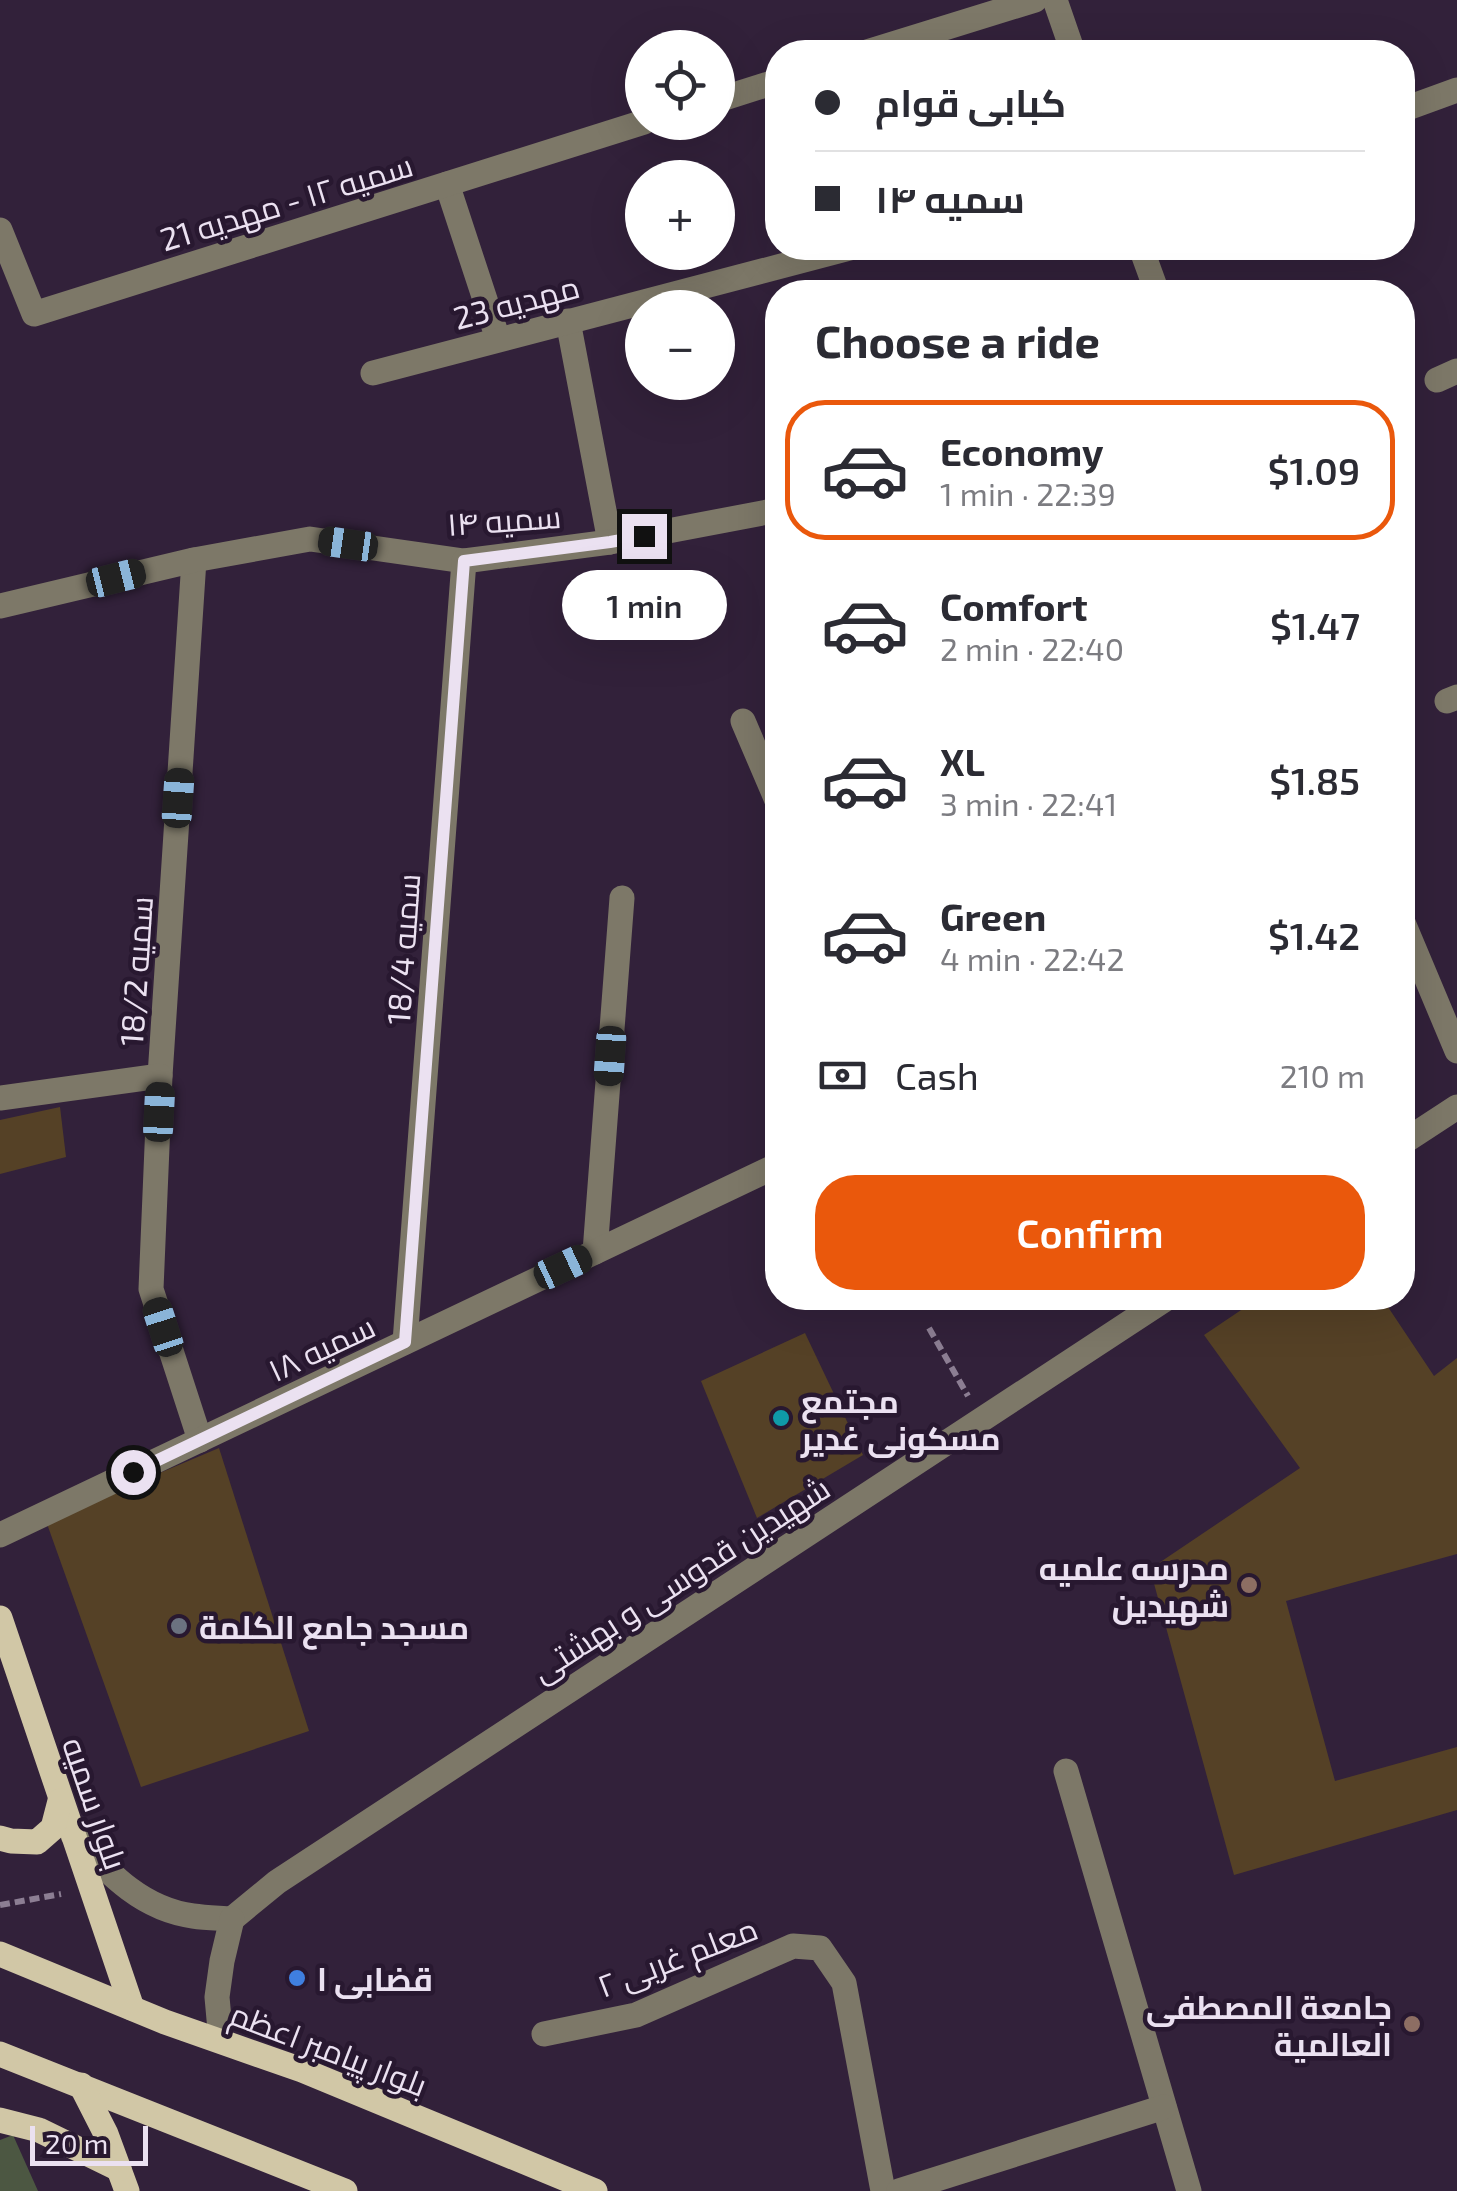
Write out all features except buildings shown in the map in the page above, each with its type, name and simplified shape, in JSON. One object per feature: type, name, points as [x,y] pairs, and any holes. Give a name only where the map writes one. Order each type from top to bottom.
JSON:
[{"type":"main road","name":"بلوار سمیه","points":[[0,1618],[132,2008]]},
{"type":"main road","points":[[0,1838],[37,1842],[53,1828],[60,1801]]},
{"type":"main road","name":"بلوار پیامبر اعظم","points":[[0,1954],[165,2022],[302,2070],[595,2191]]},
{"type":"main road","points":[[7,2060],[80,2085],[345,2191]]},
{"type":"main road","points":[[80,2085],[106,2134],[123,2180]]},
{"type":"main road","points":[[0,2120],[40,2130],[123,2180]]},
{"type":"street","points":[[907,40],[1035,0]]},
{"type":"street","points":[[1055,0],[1069,40]]},
{"type":"street","points":[[735,95],[765,85]]},
{"type":"street","points":[[1415,105],[1457,90]]},
{"type":"street","name":"سمیه ۱۲ - مهدیه 21","points":[[0,230],[34,314],[625,128]]},
{"type":"street","points":[[447,184],[498,339]]},
{"type":"street","name":"مهدیه 23","points":[[373,373],[804,260]]},
{"type":"street","points":[[568,321],[610,542]]},
{"type":"street","name":"سمیه ۱۴","points":[[0,606],[194,560],[310,539],[464,561],[610,542],[765,512]]},
{"type":"street","name":"سمیه 18/2","points":[[194,560],[160,1076],[151,1289],[200,1440]]},
{"type":"street","name":"سمیه 18/4","points":[[405,1342],[464,561]]},
{"type":"street","points":[[742,721],[765,773]]},
{"type":"street","points":[[595,1252],[622,898]]},
{"type":"street","points":[[1415,951],[1457,1051]]},
{"type":"street","points":[[0,1098],[160,1076]]},
{"type":"street","points":[[1415,1134],[1457,1107]]},
{"type":"street","name":"سمیه ۱۸","points":[[0,1535],[765,1171]]},
{"type":"street","name":"شهیدین قدوسی و بهشتی","points":[[232,1919],[277,1882],[1149,1310]]},
{"type":"street","points":[[1066,1771],[1189,2191]]},
{"type":"street","points":[[72,1835],[114,1878],[151,1905],[192,1916],[232,1919],[218,1997],[221,2041]]},
{"type":"street","name":"معلم غربی ۲","points":[[544,2034],[636,2015],[793,1946],[820,1948],[844,1983],[883,2191]]},
{"type":"street","points":[[899,2191],[1164,2108]]},
{"type":"path","points":[[929,1328],[981,1420]]},
{"type":"green space","points":[[13,2135],[38,2191],[0,2191],[0,2140]]},
{"type":"place","name":"مجتمع مسکونی غدیر","points":[[781,1418]]},
{"type":"place","name":"مدرسه علمیه شهیدین","points":[[1249,1585]]},
{"type":"place","name":"مسجد جامع الکلمة","points":[[179,1626]]},
{"type":"place","name":"قضابی ا","points":[[297,1978]]},
{"type":"place","name":"جامعة المصطفی العالمیة","points":[[1412,2024]]},
{"type":"route","points":[[133,1472],[405,1342],[464,561],[644,536]]}]
